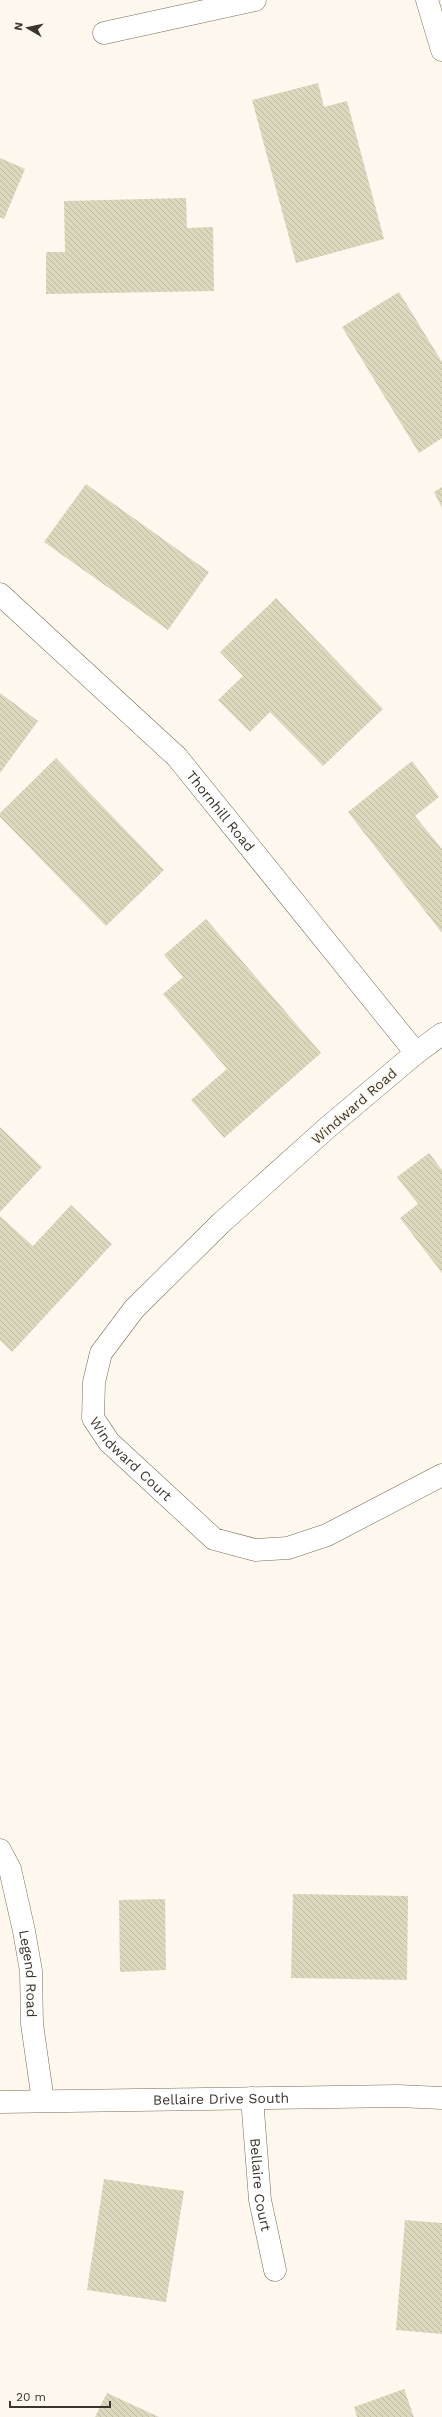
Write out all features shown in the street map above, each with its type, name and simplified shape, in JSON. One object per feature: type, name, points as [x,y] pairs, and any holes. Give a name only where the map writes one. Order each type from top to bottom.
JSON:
[{"type":"street","points":[[104,33],[255,0]]},
{"type":"street","points":[[427,0],[442,50]]},
{"type":"street","name":"Thornhill Road","points":[[0,594],[177,756],[416,1053]]},
{"type":"street","name":"Windward Road","points":[[269,1181],[327,1128],[416,1053],[442,1034]]},
{"type":"street","name":"Windward Court","points":[[269,1181],[222,1223],[134,1309],[101,1353],[94,1382],[93,1418],[109,1442],[214,1539],[255,1550],[288,1548],[327,1535],[442,1476]]},
{"type":"street","name":"Legend Road","points":[[0,1850],[10,1870],[24,1931],[31,1971],[32,2024],[43,2101]]},
{"type":"street","name":"Bellaire Drive South","points":[[0,2102],[398,2096],[442,2098]]},
{"type":"street","name":"Bellaire Court","points":[[252,2098],[260,2200],[275,2270]]},
{"type":"building","points":[[318,83],[324,107],[347,101],[384,239],[296,263],[252,100]]},
{"type":"building","points":[[0,158],[25,169],[4,219],[0,217]]},
{"type":"building","points":[[186,198],[187,228],[213,227],[214,291],[46,294],[46,252],[65,252],[64,201]]},
{"type":"building","points":[[399,292],[442,362],[442,438],[419,453],[342,327]]},
{"type":"building","points":[[86,484],[209,572],[168,630],[44,542]]},
{"type":"building","points":[[442,487],[442,508],[434,492]]},
{"type":"building","points":[[276,598],[383,709],[323,766],[270,712],[250,732],[218,700],[243,676],[220,652]]},
{"type":"building","points":[[0,693],[38,721],[0,773]]},
{"type":"building","points":[[56,758],[164,870],[106,926],[0,817],[0,813]]},
{"type":"building","points":[[412,761],[439,797],[415,816],[442,849],[442,933],[348,812]]},
{"type":"building","points":[[206,919],[321,1053],[224,1138],[191,1100],[227,1069],[163,994],[183,977],[164,955]]},
{"type":"building","points":[[0,1127],[42,1167],[0,1212]]},
{"type":"building","points":[[429,1153],[442,1170],[442,1273],[400,1218],[418,1204],[397,1177]]},
{"type":"building","points":[[71,1205],[112,1244],[12,1352],[0,1340],[0,1216],[33,1246]]},
{"type":"building","points":[[293,1894],[408,1896],[407,1980],[291,1978]]},
{"type":"building","points":[[165,1899],[166,1970],[120,1972],[119,1900]]},
{"type":"building","points":[[104,2179],[184,2191],[166,2302],[87,2290]]},
{"type":"building","points":[[405,2220],[442,2223],[442,2334],[396,2330]]},
{"type":"building","points":[[404,2389],[414,2417],[357,2417],[354,2407]]},
{"type":"building","points":[[107,2393],[159,2417],[95,2417]]}]
